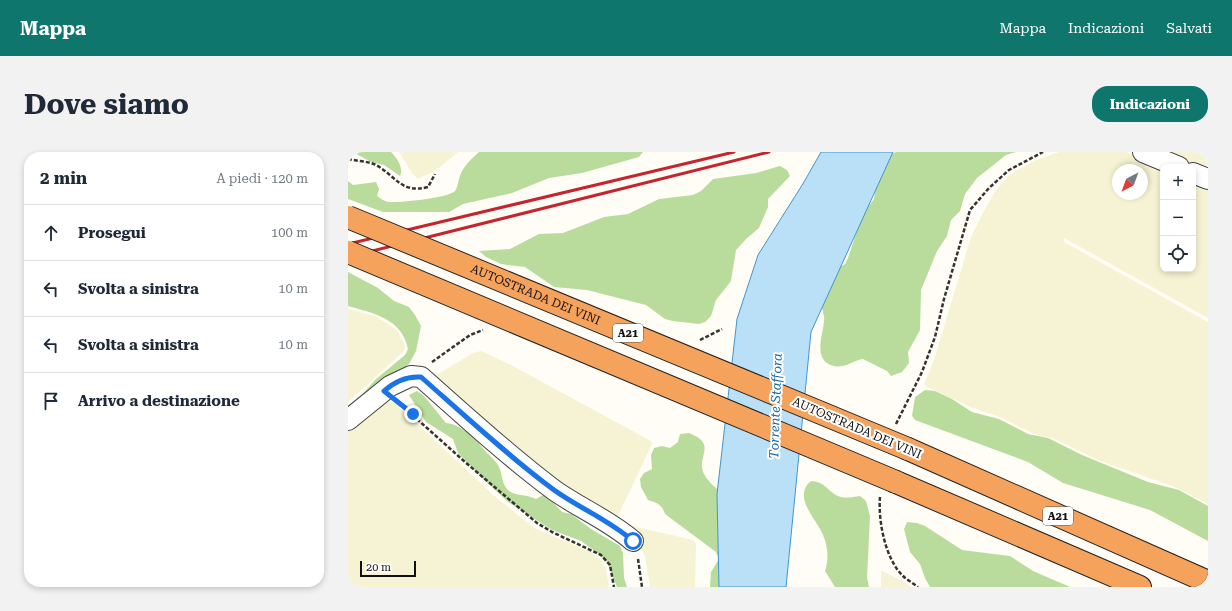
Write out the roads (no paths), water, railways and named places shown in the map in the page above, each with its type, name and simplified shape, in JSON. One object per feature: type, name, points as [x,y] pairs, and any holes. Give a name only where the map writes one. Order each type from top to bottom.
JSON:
[{"type":"highway","name":"AUTOSTRADA DEI VINI","points":[[348,217],[908,449],[1208,582]]},
{"type":"highway","points":[[348,252],[888,486],[1140,587]]},
{"type":"street","points":[[1143,152],[1172,164]]},
{"type":"street","points":[[1196,174],[1208,179]]},
{"type":"street","points":[[348,420],[390,386],[411,376],[421,377],[518,462],[555,491],[621,530],[633,541]]},
{"type":"water","name":"Torrente Staffora","points":[[821,152],[893,152],[811,332],[786,587],[719,587],[717,494],[737,319],[758,255]]},
{"type":"railway","points":[[348,244],[734,152]]},
{"type":"railway","points":[[348,257],[769,152]]}]
